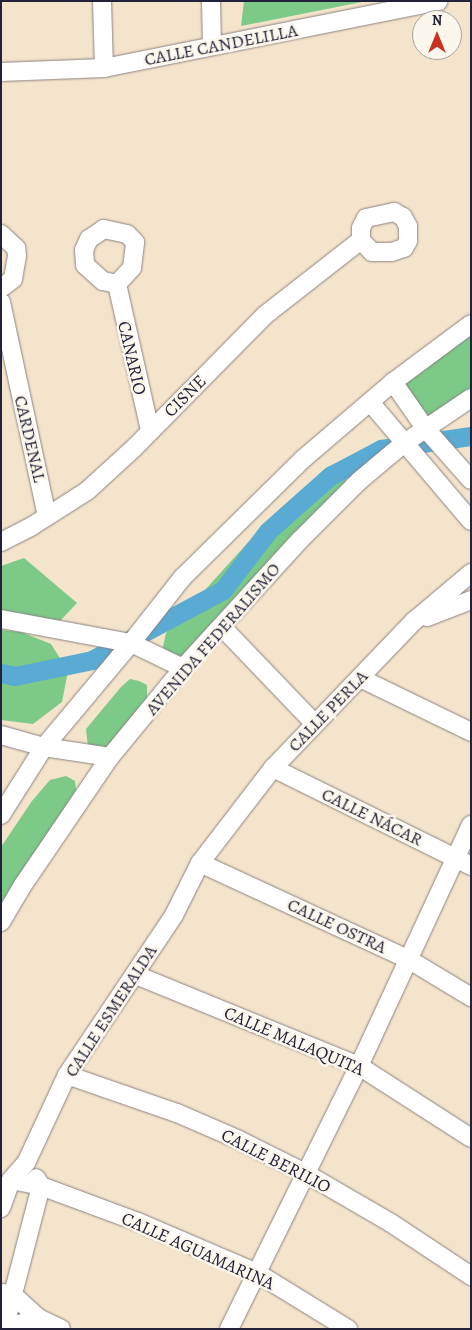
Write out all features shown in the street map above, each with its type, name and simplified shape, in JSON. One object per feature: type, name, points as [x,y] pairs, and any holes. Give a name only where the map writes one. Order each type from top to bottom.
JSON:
[{"type":"street","points":[[102,1],[104,68]]},
{"type":"street","points":[[211,1],[212,46]]},
{"type":"street","name":"CALLE CANDELILLA","points":[[1,72],[104,68],[438,1]]},
{"type":"street","points":[[1,234],[16,248],[18,256],[13,279],[1,288]]},
{"type":"street","name":"CISNE","points":[[1,542],[47,516],[87,490],[150,431],[266,315],[361,240]]},
{"type":"street","name":"CANARIO","points":[[116,284],[150,431]]},
{"type":"street","name":"CARDENAL","points":[[1,302],[47,516]]},
{"type":"street","points":[[1,815],[44,747],[131,643],[183,577],[224,534],[303,459],[393,382],[471,324]]},
{"type":"street","points":[[393,382],[426,428],[471,480]]},
{"type":"street","name":"AVENIDA FEDERALISMO","points":[[1,922],[23,885],[110,757],[183,668],[222,628],[300,540],[359,481],[403,444],[471,398]]},
{"type":"street","points":[[370,402],[403,444],[471,521]]},
{"type":"street","name":"CALLE PERLA","points":[[200,863],[273,768],[414,621],[471,573]]},
{"type":"street","points":[[414,621],[471,600]]},
{"type":"street","points":[[1,619],[131,643],[183,668]]},
{"type":"street","points":[[222,628],[315,724]]},
{"type":"street","points":[[360,678],[471,732]]},
{"type":"street","points":[[1,735],[44,747],[110,757]]},
{"type":"street","name":"CALLE NÁCAR","points":[[273,768],[471,866]]},
{"type":"street","points":[[229,1329],[359,1066],[471,825]]},
{"type":"street","name":"CALLE OSTRA","points":[[200,863],[408,959],[471,997]]},
{"type":"street","name":"CALLE ESMERALDA","points":[[1,1208],[11,1180],[26,1163],[67,1075],[136,975],[174,915],[200,863]]},
{"type":"street","name":"CALLE MALAQUITA","points":[[136,975],[359,1066],[471,1138]]},
{"type":"street","name":"CALLE BERILIO","points":[[67,1075],[177,1113],[305,1173],[391,1224],[471,1276]]},
{"type":"street","points":[[26,1163],[41,1186],[7,1294],[3,1328],[40,1319]]},
{"type":"street","name":"CALLE AGUAMARINA","points":[[11,1180],[41,1186],[138,1222],[257,1273],[348,1329]]},
{"type":"street","points":[[7,1294],[40,1319],[61,1329]]},
{"type":"green space","points":[[244,1],[367,1],[241,26]]},
{"type":"green space","points":[[471,324],[471,398],[425,428],[394,382]]},
{"type":"green space","points":[[338,463],[350,471],[343,487],[240,592],[184,658],[167,654],[163,647],[166,633],[252,538],[327,467]]},
{"type":"green space","points":[[24,558],[77,603],[59,622],[1,613],[1,566]]},
{"type":"green space","points":[[1,630],[21,632],[51,644],[68,671],[62,702],[33,724],[1,720]]},
{"type":"green space","points":[[130,679],[147,685],[147,698],[109,749],[88,747],[86,729]]},
{"type":"green space","points":[[66,776],[75,781],[76,790],[1,909],[1,847],[32,801],[50,780]]},
{"type":"waterway","points":[[1,673],[15,676],[92,660],[223,590],[268,531],[330,476],[381,449],[471,436]]}]
